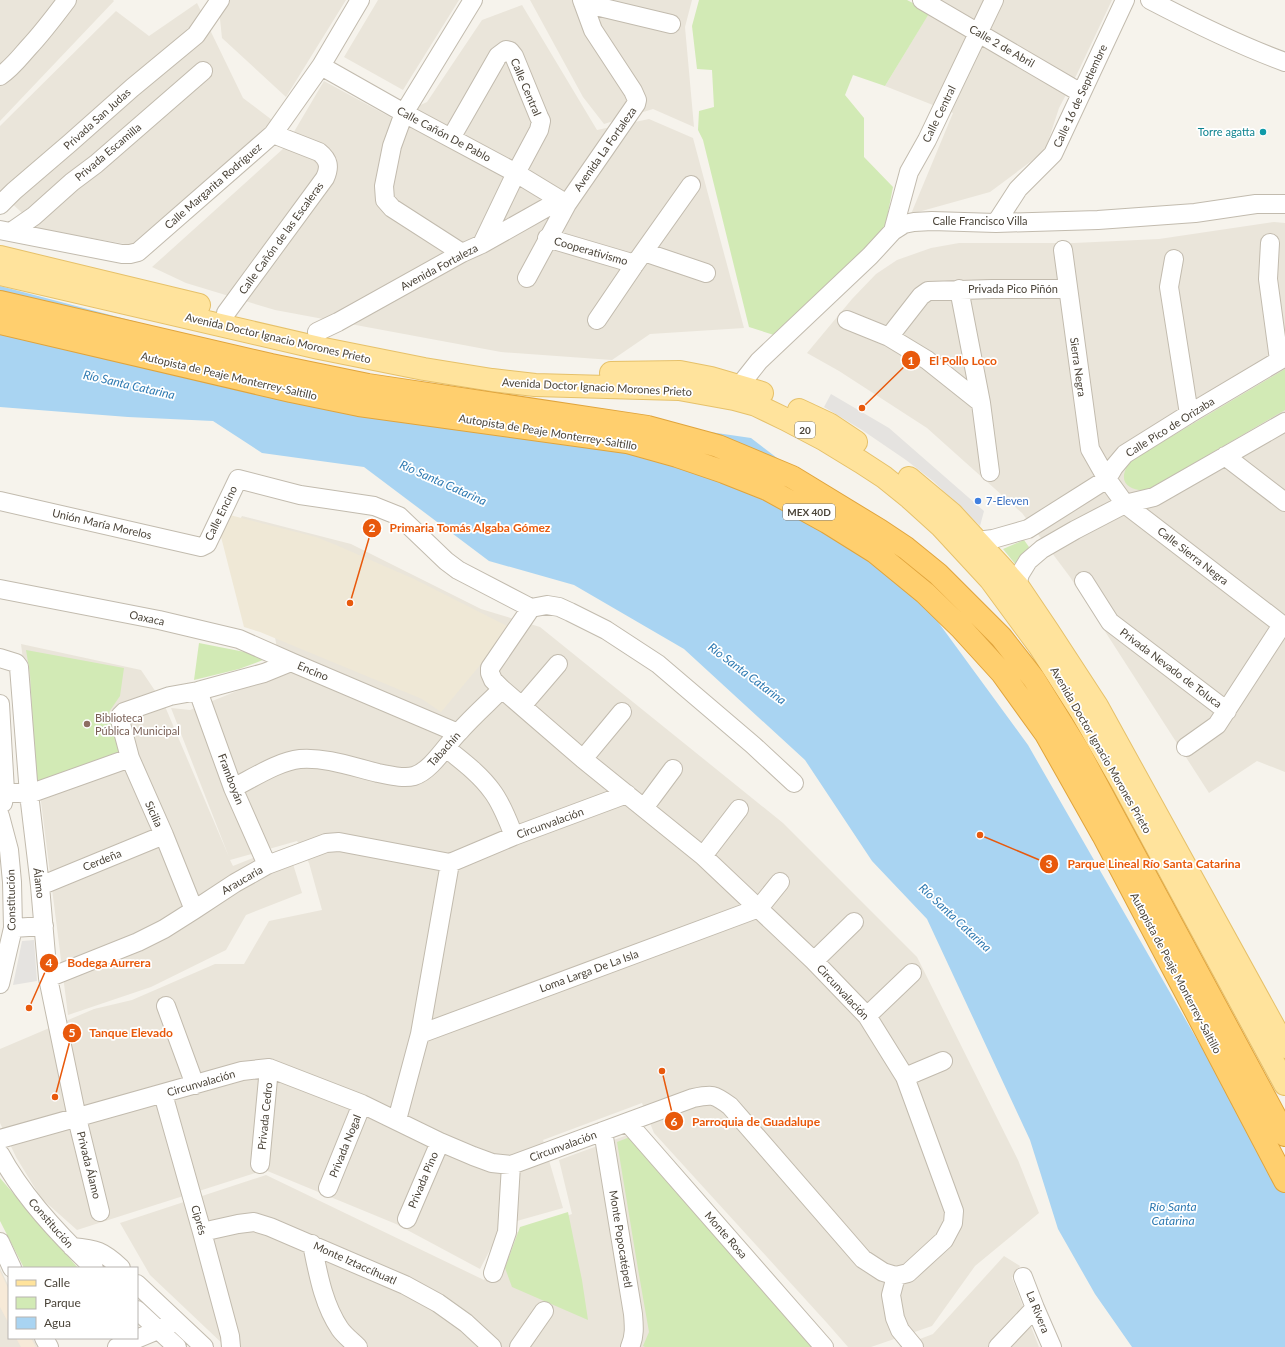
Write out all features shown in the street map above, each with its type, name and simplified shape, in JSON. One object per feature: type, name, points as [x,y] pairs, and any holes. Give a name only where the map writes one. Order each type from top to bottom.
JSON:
[{"type":"highway","name":"Autopista de Peaje Monterrey-Saltillo","points":[[0,302],[368,385],[648,427],[718,446],[792,477],[879,530],[906,548],[943,579],[1001,637],[1034,679],[1078,750],[1285,1135]]},
{"type":"highway","name":"Autopista de Peaje Monterrey-Saltillo","points":[[0,323],[291,391],[359,405],[627,442],[677,456],[767,489],[827,522],[875,552],[925,593],[962,628],[1002,674],[1046,734],[1103,835],[1285,1181]]},
{"type":"main road","name":"Avenida Doctor Ignacio Morones Prieto","points":[[0,257],[226,312],[466,362],[545,372],[579,374],[680,372],[711,378],[740,385],[763,393],[828,424],[888,462],[916,483],[952,514],[1017,585],[1097,706],[1285,1047]]},
{"type":"main road","name":"Avenida Doctor Ignacio Morones Prieto","points":[[0,274],[319,348],[431,370],[535,385],[679,389],[734,399],[756,405],[785,418],[861,462],[884,477],[941,526],[990,578],[1040,647],[1081,711],[1123,784],[1285,1084]]},
{"type":"street","points":[[0,76],[8,70],[25,52],[68,0]]},
{"type":"street","name":"Privada San Judas","points":[[0,205],[132,88],[196,35],[220,0]]},
{"type":"street","name":"Calle Margarita Rodríguez","points":[[6,231],[64,244],[122,254],[138,252],[273,134],[320,66],[360,0]]},
{"type":"street","points":[[462,254],[392,208],[385,200],[384,186],[392,146],[404,113],[474,0]]},
{"type":"street","name":"Calle 2 de Abril","points":[[922,0],[1081,93]]},
{"type":"street","name":"Calle Central","points":[[893,231],[910,172],[927,140],[994,0]]},
{"type":"street","name":"Calle 16 de Septiembre","points":[[996,223],[1018,189],[1053,154],[1125,0]]},
{"type":"street","points":[[1150,0],[1253,50],[1285,62]]},
{"type":"street","points":[[583,2],[671,24]]},
{"type":"street","name":"Avenida La Fortaleza","points":[[527,278],[563,202],[635,107],[637,102],[633,91],[593,30],[583,2]]},
{"type":"street","name":"Calle Central","points":[[451,138],[498,56],[502,52],[508,50],[514,56],[541,121],[540,130],[516,173],[482,244]]},
{"type":"street","name":"Calle Cañón De Pablo","points":[[320,66],[516,173],[563,202]]},
{"type":"street","name":"Privada Escamilla","points":[[6,231],[34,216],[203,71]]},
{"type":"street","name":"Calle Cañón de las Escaleras","points":[[226,312],[326,178],[329,166],[327,161],[319,152],[273,134]]},
{"type":"street","points":[[597,320],[691,185]]},
{"type":"street","name":"Avenida Fortaleza","points":[[317,332],[462,254],[563,202]]},
{"type":"street","name":"Calle Francisco Villa","points":[[740,385],[759,361],[870,256],[893,231],[904,224],[932,221],[996,223],[1098,220],[1195,213],[1256,204],[1285,204]]},
{"type":"street","name":"Cooperativismo","points":[[547,238],[706,273]]},
{"type":"street","points":[[1270,243],[1268,279],[1282,359]]},
{"type":"street","name":"Sierra Negra","points":[[1063,250],[1067,289],[1090,449],[1108,479]]},
{"type":"street","points":[[1174,259],[1168,287],[1188,414]]},
{"type":"street","name":"Privada Pico Piñón","points":[[959,289],[981,403],[990,472]]},
{"type":"street","name":"Privada Pico Piñón","points":[[889,338],[921,296],[928,291],[959,289],[1067,289]]},
{"type":"street","points":[[847,320],[889,338],[927,360],[981,403]]},
{"type":"street","name":"Calle Pico de Orizaba","points":[[977,541],[993,539],[1028,529],[1108,479],[1114,467],[1125,454],[1188,414],[1282,359]]},
{"type":"street","points":[[1017,585],[1020,574],[1028,561],[1042,549],[1125,504],[1154,497],[1285,422]]},
{"type":"street","points":[[1225,456],[1285,502]]},
{"type":"street","name":"Calle Encino","points":[[204,546],[207,544],[238,479],[300,496],[374,506],[387,510],[400,516],[446,562],[458,570],[530,608]]},
{"type":"street","name":"Calle Sierra Negra","points":[[1108,479],[1125,504],[1283,626]]},
{"type":"street","name":"Unión María Morelos","points":[[0,501],[190,545],[204,546]]},
{"type":"street","points":[[1028,529],[1042,549]]},
{"type":"street","name":"Privada Nevado de Toluca","points":[[1084,582],[1110,622],[1227,711],[1217,725],[1186,747]]},
{"type":"street","name":"Oaxaca","points":[[0,589],[159,620],[239,639],[290,662]]},
{"type":"street","points":[[502,689],[493,680],[490,673],[490,668],[530,608],[547,605],[559,607],[606,630],[658,664],[753,745],[794,783]]},
{"type":"street","points":[[1227,711],[1283,626]]},
{"type":"street","name":"Álamo","points":[[0,658],[16,663],[19,668],[29,794],[40,886],[48,978],[77,1118]]},
{"type":"street","name":"Encino","points":[[120,716],[124,712],[170,696],[198,691],[264,673],[290,662],[458,733]]},
{"type":"street","points":[[522,706],[558,664]]},
{"type":"street","name":"Circunvalación","points":[[0,1139],[242,1071],[269,1068],[362,1104],[440,1142],[492,1163],[511,1165],[693,1098],[707,1095],[715,1096],[730,1106],[863,1259],[883,1272],[896,1276],[908,1273],[944,1240],[954,1223],[954,1211],[905,1077],[867,1016],[814,960],[703,856],[583,759],[502,689]]},
{"type":"street","name":"Tabachín","points":[[234,788],[280,765],[298,760],[324,761],[390,775],[405,777],[415,776],[422,772],[446,748],[458,733],[502,689]]},
{"type":"street","name":"Framboyán","points":[[198,691],[234,788],[267,865]]},
{"type":"street","name":"Constitución","points":[[0,704],[2,791],[1,818],[9,850],[13,928],[0,984]]},
{"type":"street","points":[[583,759],[622,712]]},
{"type":"street","name":"Sicilia","points":[[120,716],[130,758],[164,835],[194,910]]},
{"type":"street","points":[[446,748],[462,760],[492,790],[499,801],[514,836]]},
{"type":"street","points":[[2,791],[29,794],[130,758]]},
{"type":"street","points":[[644,808],[673,769]]},
{"type":"street","name":"Circunvalación","points":[[450,863],[514,836],[627,794]]},
{"type":"street","points":[[703,856],[740,809]]},
{"type":"street","name":"Cerdeña","points":[[40,886],[164,835]]},
{"type":"street","name":"Araucaria","points":[[48,978],[138,942],[194,910],[235,882],[267,865],[326,843],[339,842],[450,863]]},
{"type":"street","points":[[397,1120],[420,1034],[450,863]]},
{"type":"street","points":[[759,908],[780,882]]},
{"type":"street","name":"Loma Larga De La Isla","points":[[420,1034],[759,908]]},
{"type":"street","points":[[814,960],[854,922]]},
{"type":"street","points":[[13,928],[44,926]]},
{"type":"street","points":[[867,1016],[912,973]]},
{"type":"street","points":[[166,1006],[194,1085]]},
{"type":"street","points":[[905,1077],[943,1061]]},
{"type":"street","name":"Privada Cedro","points":[[260,1164],[269,1068]]},
{"type":"street","name":"Ciprés","points":[[163,1094],[202,1232],[231,1347]]},
{"type":"street","name":"Privada Nogal","points":[[328,1188],[362,1104]]},
{"type":"street","name":"Privada Álamo","points":[[77,1118],[100,1212]]},
{"type":"street","name":"Monte Rosa","points":[[628,1123],[824,1347]]},
{"type":"street","name":"Monte Popocatépetl","points":[[603,1131],[633,1314],[633,1338],[630,1347]]},
{"type":"street","name":"Privada Pino","points":[[407,1218],[440,1142]]},
{"type":"street","name":"Constitución","points":[[0,1154],[18,1184],[72,1247],[93,1267]]},
{"type":"street","points":[[493,1273],[507,1232],[511,1165]]},
{"type":"street","name":"Monte Iztaccíhuatl","points":[[202,1232],[254,1222],[270,1227],[405,1285],[438,1303],[466,1323],[492,1347]]},
{"type":"street","points":[[0,1242],[12,1267]]},
{"type":"street","points":[[312,1244],[323,1295],[330,1311],[341,1330],[358,1347]]},
{"type":"street","points":[[72,1247],[91,1248],[104,1253],[120,1267]]},
{"type":"street","points":[[896,1276],[891,1295],[895,1318],[900,1330],[914,1347]]},
{"type":"street","name":"La Rivera","points":[[1024,1277],[1035,1308],[1052,1347]]},
{"type":"street","points":[[138,1285],[204,1347]]},
{"type":"street","points":[[998,1347],[1035,1308]]},
{"type":"street","points":[[138,1311],[177,1347]]},
{"type":"street","points":[[519,1347],[544,1311]]},
{"type":"street","points":[[138,1338],[158,1330],[175,1320]]},
{"type":"street","points":[[117,1347],[136,1339]]},
{"type":"shaded area","points":[[0,0],[114,1],[0,121]]},
{"type":"shaded area","points":[[218,0],[346,0],[286,97],[222,38]]},
{"type":"shaded area","points":[[378,0],[459,0],[403,90],[344,57]]},
{"type":"shaded area","points":[[530,0],[692,0],[685,27],[694,127],[653,109],[604,124],[583,97]]},
{"type":"shaded area","points":[[937,0],[1112,0],[1059,108],[1045,151],[990,192],[911,214],[953,113],[885,86]]},
{"type":"shaded area","points":[[197,3],[243,98],[272,120],[254,141],[131,245],[39,229],[1,193],[0,194],[0,126],[116,11],[149,36]]},
{"type":"shaded area","points":[[522,5],[597,130],[649,119],[693,138],[744,328],[650,334],[612,360],[501,352],[275,310],[186,283],[152,267],[285,147],[324,81],[392,118],[427,102],[482,20]]},
{"type":"shaded area","points":[[1274,222],[1285,223],[1285,772],[1257,761],[1209,793],[1070,577],[1022,513],[927,428],[839,371],[807,353],[852,299],[876,274],[897,260],[931,248],[959,243],[1074,243],[1159,239]]},
{"type":"shaded area","points":[[831,394],[889,428],[984,511],[980,526],[933,481],[906,460],[862,430],[824,407]]},
{"type":"shaded area","points":[[226,514],[316,537],[336,545],[414,579],[511,628],[441,712],[422,699],[260,632],[244,627],[218,525]]},
{"type":"shaded area","points":[[242,516],[351,544],[481,609],[540,627],[783,823],[917,957],[1018,1160],[1039,1213],[975,1266],[932,1326],[871,1347],[848,1347],[654,1133],[642,1103],[543,1140],[563,1208],[503,1225],[480,1269],[396,1224],[265,1170],[77,1230],[41,1198],[16,1157],[0,1123],[0,1049],[94,1009],[132,1000],[215,964],[244,964],[269,921],[322,910],[309,863],[297,841],[230,860],[233,866],[253,858],[293,864],[302,893],[246,915],[226,950],[151,987],[68,1015],[21,644],[141,670],[164,704],[229,857],[171,708],[190,710],[281,673],[273,625],[231,535]]},
{"type":"shaded area","points":[[34,940],[37,981],[13,985],[22,941]]},
{"type":"shaded area","points":[[630,1134],[827,1347],[226,1347],[150,1275],[120,1223],[266,1175],[484,1280],[512,1234],[572,1214],[559,1160]]},
{"type":"shaded area","points":[[1004,1256],[1020,1266],[1012,1278],[1039,1347],[899,1347],[933,1334]]},
{"type":"shaded area","points":[[0,1268],[8,1285],[8,1339],[33,1339],[37,1347],[0,1347]]},
{"type":"shaded area","points":[[0,1271],[8,1288],[8,1322],[0,1307]]},
{"type":"shaded area","points":[[17,1339],[32,1339],[36,1347],[21,1347]]},
{"type":"green space","points":[[699,0],[907,0],[930,12],[885,86],[853,75],[845,95],[864,118],[864,157],[893,187],[885,228],[777,336],[749,327],[703,140],[698,130],[699,111],[714,107],[712,70],[697,69],[692,26]]},
{"type":"green space","points":[[1285,369],[1285,410],[1150,489],[1140,490],[1131,488],[1127,485],[1124,477],[1125,471],[1132,460]]},
{"type":"green space","points":[[1024,540],[1029,547],[1016,565],[1003,549]]},
{"type":"green space","points":[[199,643],[255,654],[263,660],[239,669],[194,680]]},
{"type":"green space","points":[[26,650],[124,668],[120,696],[109,712],[123,757],[36,781],[30,674]]},
{"type":"green space","points":[[635,1135],[818,1347],[643,1346],[649,1332],[617,1142]]},
{"type":"green space","points":[[0,1178],[77,1267],[23,1267],[0,1221]]},
{"type":"green space","points":[[568,1212],[582,1280],[588,1320],[512,1287],[505,1268],[520,1227]]},
{"type":"water","name":"Río Santa Catarina","points":[[0,286],[366,382],[751,438],[870,529],[1028,745],[1285,1193],[1285,1347],[1132,1347],[1095,1294],[1058,1229],[1030,1140],[927,919],[872,861],[805,760],[684,649],[574,585],[489,561],[364,467],[262,453],[213,421],[128,417],[0,407]]},
{"type":"place","name":"Torre agatta","points":[[1263,132]]},
{"type":"place","name":"El Pollo Loco","points":[[862,408]]},
{"type":"place","name":"7-Eleven","points":[[978,501]]},
{"type":"place","name":"Primaria Tomás Algaba Gómez","points":[[350,603]]},
{"type":"place","name":"Biblioteca Pública Municipal","points":[[87,724]]},
{"type":"place","name":"Parque Lineal Río Santa Catarina","points":[[980,835]]},
{"type":"place","name":"Bodega Aurrera","points":[[29,1008]]},
{"type":"place","name":"Parroquia de Guadalupe","points":[[662,1071]]},
{"type":"place","name":"Tanque Elevado","points":[[55,1097]]}]
